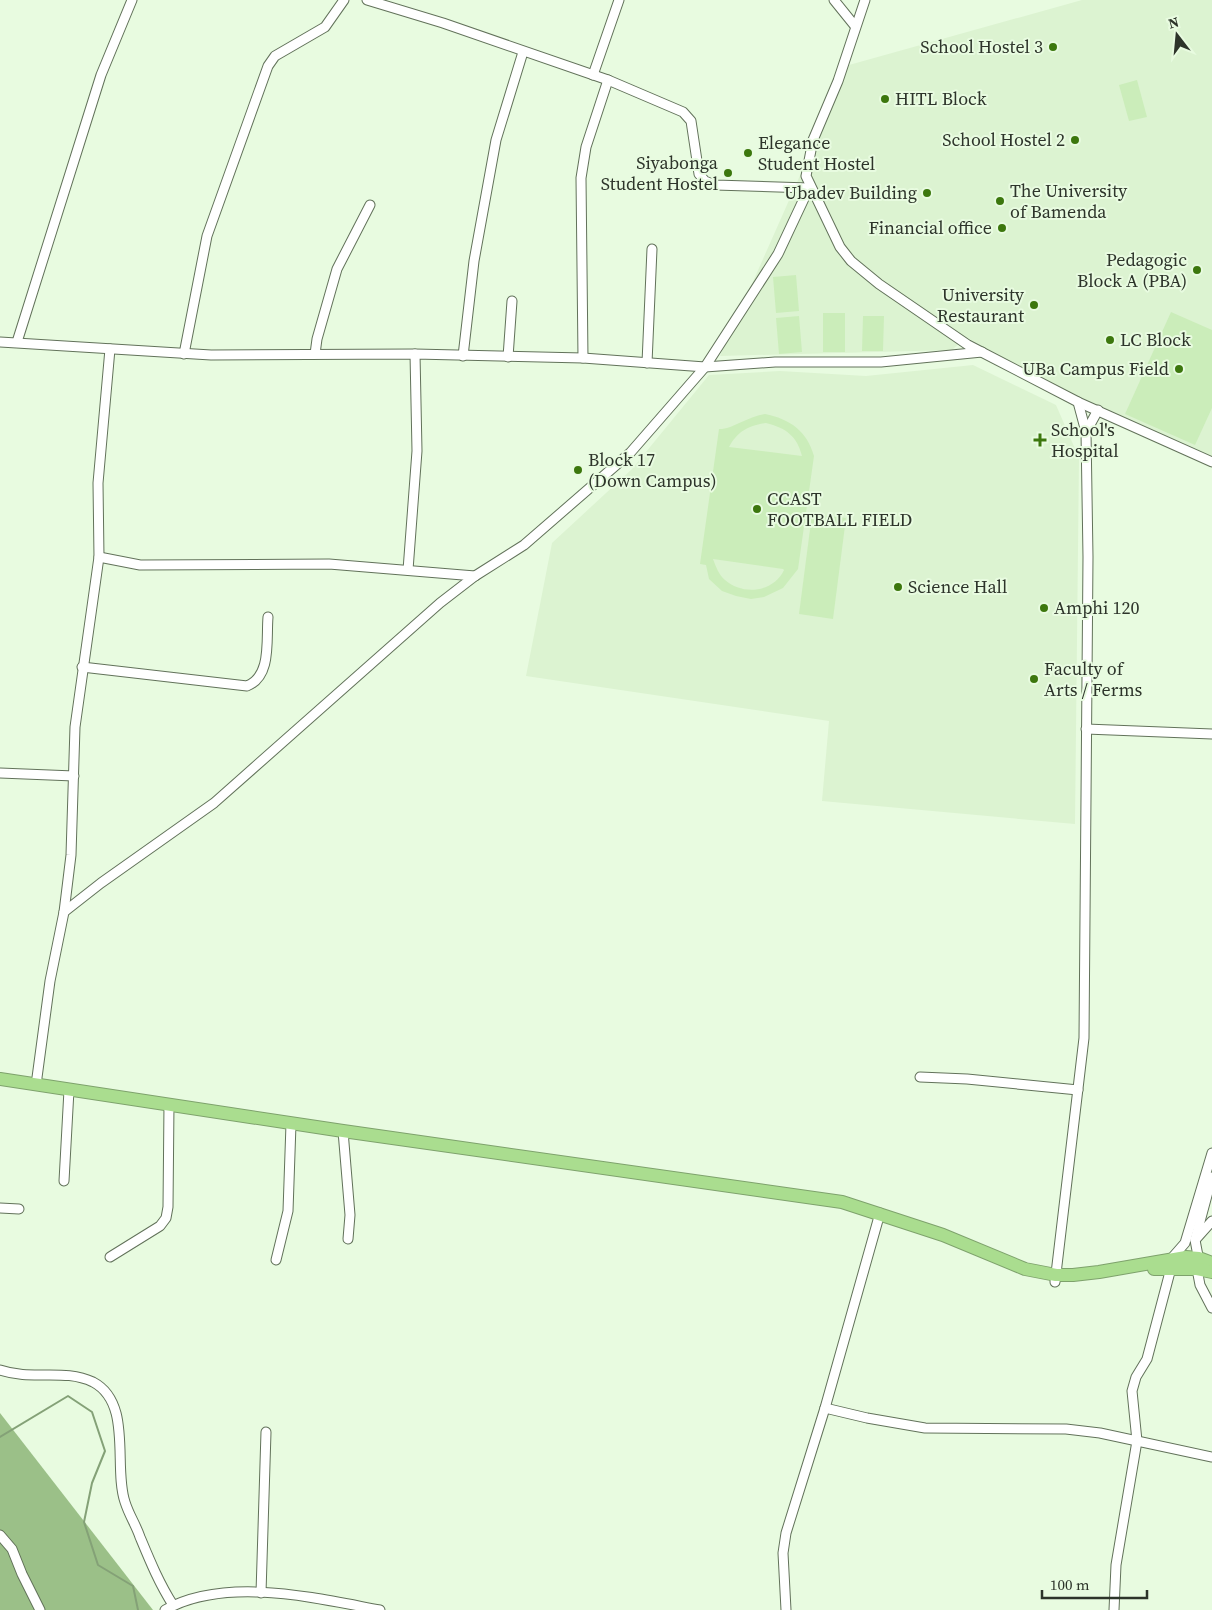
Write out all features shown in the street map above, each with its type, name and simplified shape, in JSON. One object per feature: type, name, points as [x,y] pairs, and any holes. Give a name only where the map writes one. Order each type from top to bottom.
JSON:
[{"type":"highway","points":[[0,1080],[169,1104],[291,1124],[842,1202],[880,1213],[931,1233],[943,1235],[1025,1268],[1056,1278],[1171,1265],[1186,1257],[1212,1272]]},
{"type":"highway","points":[[1198,1263],[1212,1263]]},
{"type":"street","points":[[17,342],[101,75],[132,0]]},
{"type":"street","points":[[184,354],[207,236],[268,66],[275,56],[325,27],[344,0]]},
{"type":"street","points":[[367,0],[444,23],[608,80],[683,112],[691,121],[699,174],[704,181],[715,186],[809,188]]},
{"type":"street","points":[[593,75],[619,0]]},
{"type":"street","points":[[834,0],[855,26]]},
{"type":"street","points":[[865,0],[838,81],[813,140],[806,176],[809,188],[840,247],[851,261],[948,332],[982,352],[1078,402],[1212,462]]},
{"type":"street","points":[[463,356],[474,261],[496,140],[523,52]]},
{"type":"street","points":[[583,358],[581,178],[586,147],[608,80]]},
{"type":"street","points":[[64,912],[101,882],[214,803],[440,603],[474,576],[524,545],[630,453],[705,367],[778,254],[809,188]]},
{"type":"street","points":[[315,354],[317,339],[337,268],[370,205]]},
{"type":"street","points":[[646,363],[652,249]]},
{"type":"street","points":[[508,357],[512,301]]},
{"type":"street","points":[[0,342],[184,354],[415,354],[583,358],[705,367],[775,362],[881,362],[982,352]]},
{"type":"street","points":[[36,1085],[50,981],[64,912],[71,855],[75,727],[82,666],[93,610],[99,558],[98,483],[110,350]]},
{"type":"street","points":[[408,570],[417,451],[415,354]]},
{"type":"street","points":[[1056,1278],[1075,1130],[1084,1038],[1086,432],[1078,402]]},
{"type":"street","points":[[1086,432],[1098,410]]},
{"type":"street","points":[[99,558],[140,565],[284,563],[474,576]]},
{"type":"street","points":[[82,666],[247,686],[257,682],[264,671],[268,617]]},
{"type":"street","points":[[1086,729],[1212,734]]},
{"type":"street","points":[[0,773],[74,776]]},
{"type":"street","points":[[920,1077],[967,1079],[1078,1090]]},
{"type":"street","points":[[64,1181],[69,1090]]},
{"type":"street","points":[[110,1257],[160,1226],[166,1218],[168,1207],[169,1104]]},
{"type":"street","points":[[276,1260],[288,1211],[291,1124]]},
{"type":"street","points":[[343,1131],[350,1215],[348,1239]]},
{"type":"street","points":[[1114,1610],[1116,1565],[1137,1441],[1132,1391],[1136,1377],[1147,1359],[1171,1265],[1184,1243],[1212,1153]]},
{"type":"street","points":[[1212,1177],[1208,1207],[1195,1240],[1203,1293],[1212,1308]]},
{"type":"street","points":[[0,1208],[19,1209]]},
{"type":"street","points":[[786,1610],[783,1553],[786,1533],[825,1408],[880,1213]]},
{"type":"street","points":[[1195,1240],[1212,1221]]},
{"type":"street","points":[[0,1370],[22,1376],[64,1374],[79,1377],[95,1383],[106,1394],[113,1405],[118,1420],[121,1438],[119,1480],[124,1501],[169,1608],[186,1599],[215,1594],[261,1593],[316,1599],[380,1610]]},
{"type":"street","points":[[825,1408],[867,1418],[925,1428],[1066,1429],[1137,1441],[1212,1458]]},
{"type":"street","points":[[261,1593],[266,1432]]},
{"type":"street","points":[[0,1535],[12,1549],[40,1610]]},
{"type":"shaded area","name":"The University of Bamenda","points":[[1082,0],[1212,0],[1212,459],[1045,385],[966,337],[952,350],[720,356],[849,65]]},
{"type":"shaded area","points":[[1137,80],[1147,117],[1129,121],[1119,85]]},
{"type":"shaded area","points":[[796,275],[799,311],[776,313],[773,277]]},
{"type":"shaded area","name":"UBa Campus Field","points":[[1171,312],[1212,330],[1212,408],[1195,445],[1125,414]]},
{"type":"shaded area","points":[[823,313],[845,313],[845,352],[823,352]]},
{"type":"shaded area","points":[[799,316],[802,352],[779,354],[776,318]]},
{"type":"shaded area","points":[[863,316],[884,316],[883,351],[862,351]]},
{"type":"shaded area","points":[[973,365],[1056,405],[1079,458],[1075,824],[822,801],[829,721],[526,676],[552,543],[632,469],[709,375],[780,371],[866,376]]},
{"type":"shaded area","name":"CCAST FOOTBALL FIELD","points":[[765,414],[790,423],[802,433],[811,447],[814,456],[798,569],[783,588],[764,597],[751,599],[722,591],[709,579],[706,565],[700,564],[719,429]],"holes":[[[766,423],[779,427],[790,434],[797,443],[802,456],[729,447],[744,430]],[[713,559],[783,569],[784,570],[773,583],[766,587],[749,590],[732,585],[725,580],[719,573]]]},
{"type":"shaded area","points":[[812,514],[846,518],[833,619],[799,614]]},
{"type":"green space","points":[[0,1413],[153,1610],[0,1610]]},
{"type":"waterway","points":[[0,1437],[68,1396],[92,1412],[105,1451],[92,1483],[84,1522],[98,1565],[133,1586],[138,1610]]},
{"type":"place","name":"School Hostel 3","points":[[1053,47]]},
{"type":"place","name":"HITL Block","points":[[885,99]]},
{"type":"place","name":"School Hostel 2","points":[[1075,140]]},
{"type":"place","name":"Elegance Student Hostel","points":[[748,153]]},
{"type":"place","name":"Siyabonga Student Hostel","points":[[728,173]]},
{"type":"place","name":"Ubadev Building","points":[[927,193]]},
{"type":"place","name":"The University of Bamenda","points":[[1000,201]]},
{"type":"place","name":"Financial office","points":[[1002,228]]},
{"type":"place","name":"Pedagogic Block A (PBA)","points":[[1197,270]]},
{"type":"place","name":"University Restaurant","points":[[1034,305]]},
{"type":"place","name":"LC Block","points":[[1110,340]]},
{"type":"place","name":"UBa Campus Field","points":[[1179,369]]},
{"type":"place","name":"School's Hospital","points":[[1040,440]]},
{"type":"place","name":"Block 17 (Down Campus)","points":[[578,470]]},
{"type":"place","name":"CCAST FOOTBALL FIELD","points":[[757,509]]},
{"type":"place","name":"Science Hall","points":[[898,587]]},
{"type":"place","name":"Amphi 120","points":[[1044,608]]},
{"type":"place","name":"Faculty of Arts / Ferms","points":[[1034,679]]}]
